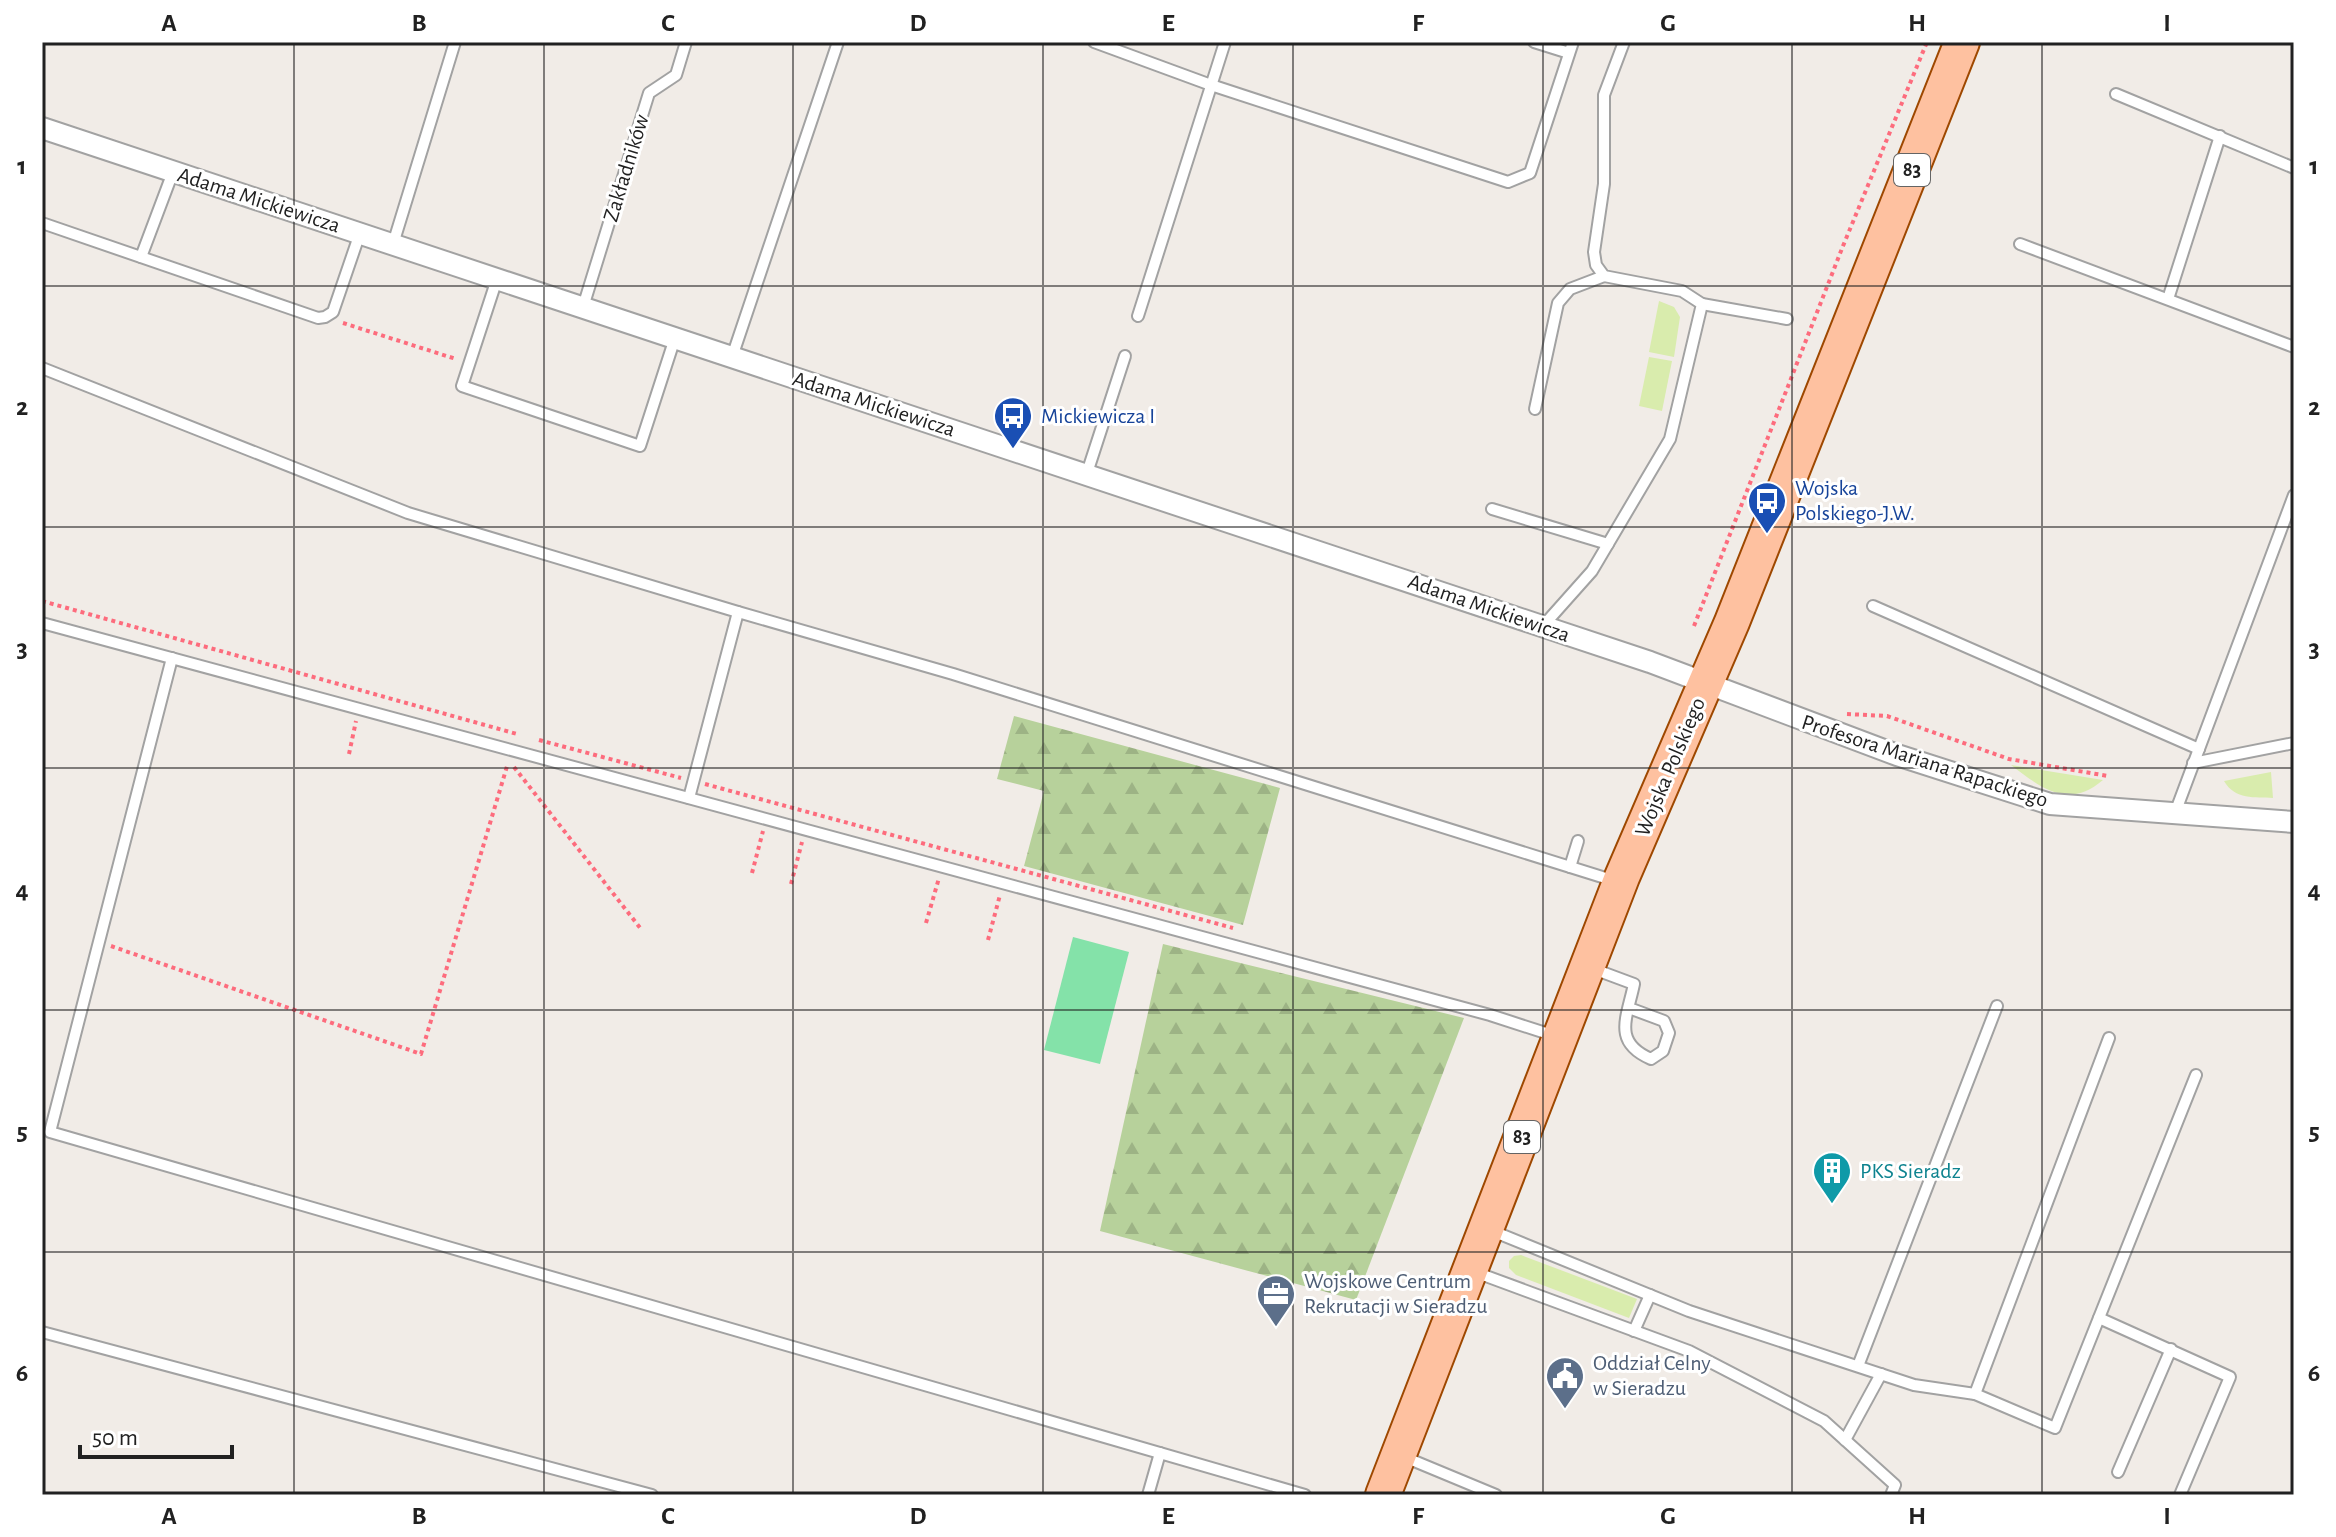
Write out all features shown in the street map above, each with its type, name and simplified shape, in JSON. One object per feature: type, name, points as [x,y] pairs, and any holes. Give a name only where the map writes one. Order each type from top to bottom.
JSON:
[{"type":"main road","name":"Wojska Polskiego","points":[[1383,1495],[1620,883],[1705,684],[1962,42]]},
{"type":"street","name":"Adama Mickiewicza","points":[[42,128],[1087,473],[1543,626],[1705,684]]},
{"type":"street","name":"Profesora Mariana Rapackiego","points":[[1705,684],[1897,755],[2050,804],[2294,822]]},
{"type":"lane","points":[[393,244],[455,42]]},
{"type":"lane","name":"Zakładników","points":[[583,307],[649,93],[676,75],[686,42]]},
{"type":"lane","points":[[732,357],[838,42]]},
{"type":"lane","points":[[1094,42],[1211,85],[1508,182],[1530,173],[1571,48],[1534,42]]},
{"type":"lane","points":[[1138,316],[1225,42]]},
{"type":"lane","points":[[1604,276],[1596,265],[1594,252],[1604,184],[1604,95],[1624,42]]},
{"type":"lane","points":[[2116,94],[2294,168]]},
{"type":"lane","points":[[2168,299],[2220,136]]},
{"type":"lane","points":[[141,257],[173,172]]},
{"type":"lane","points":[[42,223],[318,318],[333,312],[360,233]]},
{"type":"lane","points":[[2020,244],[2294,347]]},
{"type":"lane","points":[[1535,409],[1562,295],[1604,276],[1682,291],[1702,304],[1787,319]]},
{"type":"lane","points":[[497,279],[462,386],[640,446],[675,338]]},
{"type":"lane","points":[[1543,626],[1592,571],[1670,439],[1702,304]]},
{"type":"lane","points":[[1087,473],[1125,356]]},
{"type":"lane","points":[[42,368],[408,513],[953,674],[1620,883]]},
{"type":"lane","points":[[2175,813],[2294,495]]},
{"type":"lane","points":[[1492,509],[1608,544]]},
{"type":"lane","points":[[1873,606],[2199,749]]},
{"type":"lane","points":[[689,798],[738,612]]},
{"type":"lane","points":[[42,623],[1490,1015],[1561,1038]]},
{"type":"lane","points":[[172,658],[50,1132],[1305,1495]]},
{"type":"lane","points":[[2193,763],[2294,743]]},
{"type":"lane","points":[[1570,867],[1578,841]]},
{"type":"lane","points":[[1589,967],[1634,984],[1629,1008],[1625,1040],[1635,1052],[1651,1059],[1663,1051],[1669,1033],[1664,1021],[1629,1008]]},
{"type":"lane","points":[[1858,1366],[1997,1006]]},
{"type":"lane","points":[[1975,1394],[2109,1038]]},
{"type":"lane","points":[[1486,1229],[1689,1311],[1914,1385],[1975,1394],[2055,1428],[2196,1075]]},
{"type":"lane","points":[[1470,1270],[1702,1358],[1824,1421],[1895,1485],[1891,1495]]},
{"type":"lane","points":[[1634,1331],[1650,1295]]},
{"type":"lane","points":[[2099,1318],[2230,1377],[2180,1495]]},
{"type":"lane","points":[[42,1332],[652,1495]]},
{"type":"lane","points":[[2118,1472],[2171,1349]]},
{"type":"lane","points":[[1845,1440],[1881,1374]]},
{"type":"lane","points":[[1148,1495],[1160,1453]]},
{"type":"lane","points":[[1398,1454],[1496,1495]]},
{"type":"path","points":[[1694,626],[1843,246],[1927,42]]},
{"type":"path","points":[[325,317],[469,364]]},
{"type":"path","points":[[42,601],[520,735]]},
{"type":"path","points":[[1845,714],[1887,716],[2009,759],[2108,776]]},
{"type":"path","points":[[99,941],[421,1054],[509,761]]},
{"type":"path","points":[[752,873],[774,803]]},
{"type":"path","points":[[791,884],[808,812]]},
{"type":"path","points":[[926,923],[942,867],[943,848]]},
{"type":"path","points":[[988,940],[1007,865]]},
{"type":"green space","points":[[1659,301],[1674,307],[1680,317],[1674,357],[1649,352]]},
{"type":"green space","points":[[1649,357],[1672,361],[1662,411],[1639,406]]},
{"type":"green space","points":[[1014,716],[1280,788],[1243,925],[1024,866],[1044,791],[997,779]]},
{"type":"green space","points":[[2011,765],[2103,780],[2078,794],[2066,795],[2044,788]]},
{"type":"green space","points":[[2271,772],[2273,798],[2234,792],[2224,781]]},
{"type":"green space","points":[[1073,937],[1129,952],[1100,1064],[1044,1050]]},
{"type":"green space","points":[[1163,944],[1464,1018],[1356,1300],[1100,1231]]},
{"type":"green space","points":[[1521,1255],[1637,1299],[1629,1318],[1516,1275],[1509,1268],[1509,1261]]},
{"type":"place","name":"Mickiewicza I","points":[[1013,450]]},
{"type":"place","name":"Wojska Polskiego-J.W.","points":[[1767,535]]},
{"type":"place","name":"PKS Sieradz","points":[[1832,1205]]},
{"type":"place","name":"Wojskowe Centrum Rekrutacji w Sieradzu","points":[[1276,1328]]},
{"type":"place","name":"Oddział Celny w Sieradzu","points":[[1565,1410]]}]
